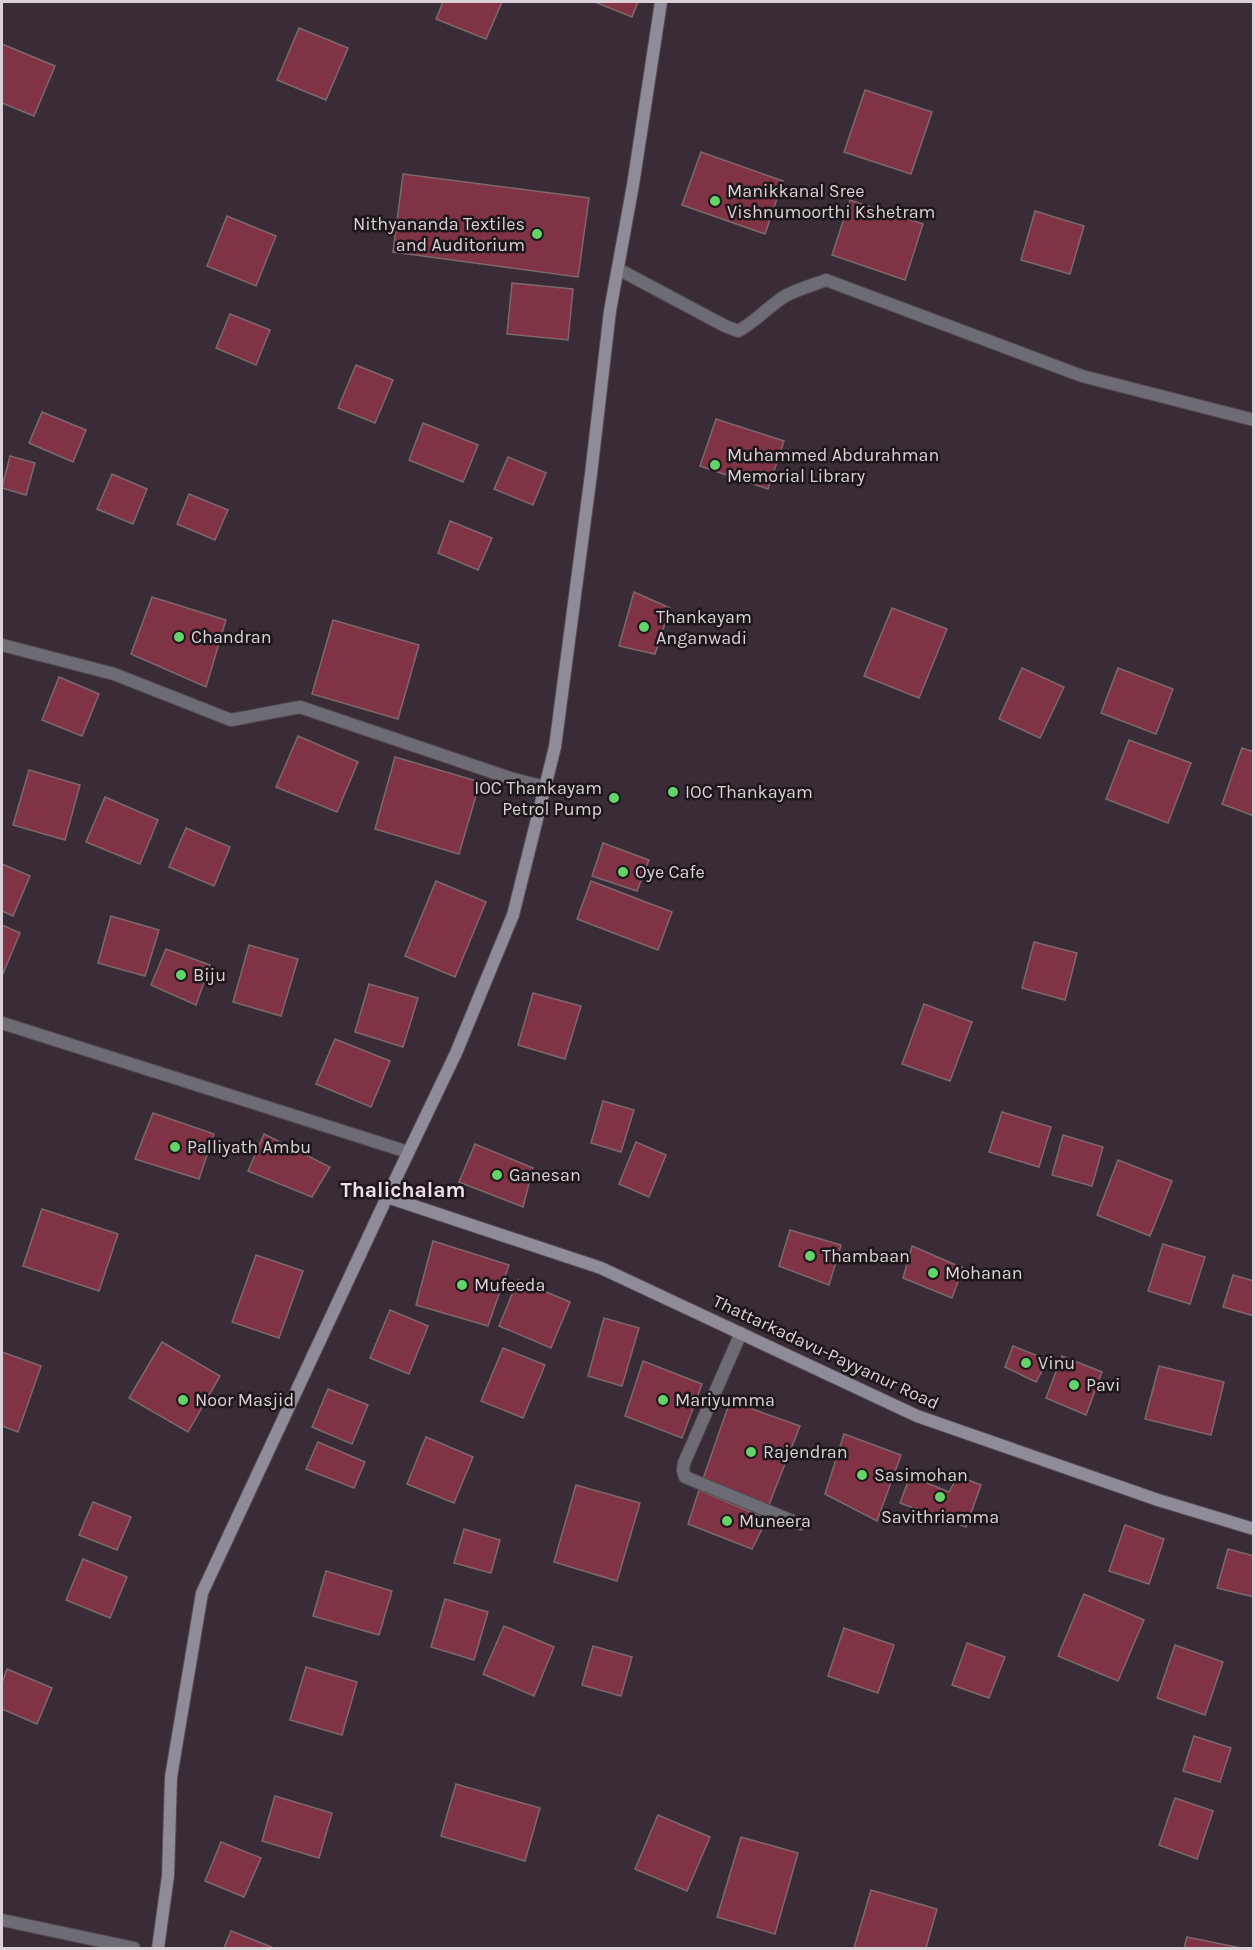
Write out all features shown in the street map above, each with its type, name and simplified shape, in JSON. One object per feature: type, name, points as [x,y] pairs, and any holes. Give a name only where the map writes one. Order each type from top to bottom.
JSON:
[{"type":"main road","points":[[158,1948],[168,1876],[171,1777],[202,1593],[456,1053],[513,915],[555,747],[610,311],[633,185],[661,2]]},
{"type":"main road","name":"Thattarkadavu-Payyanur Road","points":[[387,1197],[601,1268],[917,1416],[1158,1500],[1254,1529]]},
{"type":"street","points":[[618,269],[738,331],[748,326],[787,295],[826,280],[1082,376],[1254,420]]},
{"type":"street","points":[[2,645],[114,674],[231,720],[300,707],[510,778],[545,787]]},
{"type":"street","points":[[2,1023],[408,1152]]},
{"type":"street","points":[[741,1334],[684,1463],[685,1477],[800,1524]]},
{"type":"street","points":[[2,1920],[134,1948]]},
{"type":"building","points":[[443,2],[502,2],[486,39],[436,19]]},
{"type":"building","points":[[595,2],[638,2],[632,17]]},
{"type":"building","points":[[299,28],[348,48],[326,100],[277,80]]},
{"type":"building","points":[[2,44],[55,66],[34,116],[2,103]]},
{"type":"building","points":[[865,90],[932,112],[911,174],[844,152]]},
{"type":"building","points":[[701,152],[783,181],[765,234],[682,205]]},
{"type":"building","points":[[403,174],[589,198],[578,277],[393,252]]},
{"type":"building","points":[[850,200],[923,224],[905,280],[832,255]]},
{"type":"building","points":[[1035,211],[1084,226],[1070,274],[1021,260]]},
{"type":"building","points":[[227,216],[276,236],[256,286],[207,266]]},
{"type":"building","points":[[512,283],[573,289],[568,340],[507,334]]},
{"type":"building","points":[[230,314],[270,330],[256,365],[216,348]]},
{"type":"building","points":[[356,365],[393,380],[375,423],[338,408]]},
{"type":"building","points":[[42,412],[86,430],[73,462],[29,443]]},
{"type":"building","points":[[716,419],[784,441],[768,489],[700,466]]},
{"type":"building","points":[[423,423],[478,445],[463,482],[409,460]]},
{"type":"building","points":[[10,456],[35,463],[26,495],[2,488]]},
{"type":"building","points":[[508,457],[546,473],[533,505],[494,489]]},
{"type":"building","points":[[112,474],[147,489],[133,524],[97,509]]},
{"type":"building","points":[[189,494],[228,510],[215,540],[177,524]]},
{"type":"building","points":[[450,521],[492,538],[478,570],[438,553]]},
{"type":"building","name":"Thankayam Anganwadi","points":[[634,592],[670,608],[655,654],[619,646]]},
{"type":"building","name":"Chandran","points":[[152,597],[226,620],[206,687],[131,654]]},
{"type":"building","points":[[892,608],[947,629],[919,698],[864,676]]},
{"type":"building","points":[[333,620],[419,645],[398,719],[312,694]]},
{"type":"building","points":[[1022,668],[1064,687],[1040,738],[999,719]]},
{"type":"building","points":[[1118,668],[1173,689],[1156,734],[1101,713]]},
{"type":"building","points":[[59,677],[99,694],[82,736],[42,720]]},
{"type":"building","points":[[298,736],[358,762],[337,812],[276,787]]},
{"type":"building","points":[[1129,740],[1191,763],[1168,823],[1106,799]]},
{"type":"building","points":[[1242,748],[1254,752],[1254,816],[1222,804]]},
{"type":"building","points":[[395,757],[480,782],[459,854],[375,829]]},
{"type":"building","points":[[29,770],[80,785],[65,840],[13,825]]},
{"type":"building","points":[[105,797],[158,820],[140,864],[86,842]]},
{"type":"building","points":[[186,828],[230,847],[214,886],[169,867]]},
{"type":"building","points":[[603,843],[649,860],[637,891],[592,876]]},
{"type":"building","points":[[2,864],[30,876],[13,916],[2,911]]},
{"type":"building","points":[[436,881],[486,902],[455,977],[405,956]]},
{"type":"building","points":[[591,881],[672,912],[658,950],[577,919]]},
{"type":"building","points":[[111,916],[159,930],[145,976],[98,963]]},
{"type":"building","points":[[2,925],[20,933],[2,976]]},
{"type":"building","points":[[1034,942],[1077,953],[1065,1000],[1022,988]]},
{"type":"building","points":[[249,945],[298,959],[281,1016],[233,1002]]},
{"type":"building","name":"Biju","points":[[166,949],[210,965],[196,1005],[151,985]]},
{"type":"building","points":[[369,984],[418,998],[403,1047],[355,1032]]},
{"type":"building","points":[[533,993],[581,1006],[565,1059],[518,1045]]},
{"type":"building","points":[[924,1004],[972,1022],[950,1081],[902,1064]]},
{"type":"building","points":[[335,1039],[390,1061],[371,1107],[316,1084]]},
{"type":"building","points":[[603,1101],[634,1110],[621,1152],[591,1143]]},
{"type":"building","points":[[1002,1112],[1051,1127],[1039,1167],[989,1152]]},
{"type":"building","name":"Palliyath Ambu","points":[[153,1113],[214,1134],[199,1179],[135,1159]]},
{"type":"building","points":[[264,1134],[330,1167],[312,1197],[248,1171]]},
{"type":"building","points":[[1063,1135],[1103,1147],[1092,1186],[1052,1175]]},
{"type":"building","points":[[636,1142],[666,1155],[649,1197],[619,1184]]},
{"type":"building","name":"Ganesan","points":[[475,1144],[533,1168],[523,1207],[459,1182]]},
{"type":"building","points":[[1118,1160],[1172,1181],[1150,1236],[1097,1215]]},
{"type":"building","points":[[42,1209],[118,1234],[99,1291],[23,1266]]},
{"type":"building","name":"Thambaan","points":[[790,1230],[841,1245],[829,1285],[779,1266]]},
{"type":"building","name":"Mufeeda","points":[[433,1241],[509,1265],[488,1326],[416,1305]]},
{"type":"building","points":[[1163,1244],[1205,1257],[1190,1304],[1148,1291]]},
{"type":"building","name":"Mohanan","points":[[912,1246],[963,1268],[952,1298],[903,1278]]},
{"type":"building","points":[[256,1255],[303,1271],[279,1338],[232,1322]]},
{"type":"building","points":[[1233,1275],[1254,1281],[1254,1316],[1223,1307]]},
{"type":"building","points":[[518,1280],[570,1302],[551,1348],[499,1326]]},
{"type":"building","points":[[390,1310],[428,1326],[409,1374],[370,1358]]},
{"type":"building","points":[[604,1318],[639,1328],[622,1386],[588,1376]]},
{"type":"building","points":[[162,1342],[220,1376],[188,1432],[129,1398]]},
{"type":"building","name":"Vinu","points":[[1013,1346],[1048,1360],[1036,1382],[1005,1367]]},
{"type":"building","points":[[503,1348],[545,1365],[523,1418],[481,1401]]},
{"type":"building","points":[[2,1352],[41,1366],[18,1432],[2,1426]]},
{"type":"building","name":"Pavi","points":[[1062,1356],[1102,1372],[1086,1415],[1046,1398]]},
{"type":"building","name":"Mariyumma","points":[[643,1361],[702,1384],[682,1438],[625,1416]]},
{"type":"building","points":[[1159,1366],[1224,1382],[1211,1435],[1145,1419]]},
{"type":"building","points":[[328,1389],[368,1405],[352,1444],[312,1427]]},
{"type":"building","name":"Rajendran","points":[[730,1401],[800,1426],[768,1507],[703,1479]]},
{"type":"building","name":"Sasimohan","points":[[844,1434],[901,1455],[877,1521],[825,1494]]},
{"type":"building","points":[[426,1437],[473,1457],[454,1503],[407,1484]]},
{"type":"building","points":[[318,1442],[365,1462],[354,1488],[306,1469]]},
{"type":"building","name":"Savithriamma","points":[[910,1476],[949,1492],[958,1476],[981,1485],[966,1527],[900,1503]]},
{"type":"building","points":[[576,1485],[640,1503],[617,1581],[554,1562]]},
{"type":"building","name":"Muneera","points":[[699,1490],[767,1519],[752,1549],[688,1524]]},
{"type":"building","points":[[93,1502],[131,1517],[117,1550],[79,1535]]},
{"type":"building","points":[[1125,1525],[1164,1539],[1149,1584],[1109,1571]]},
{"type":"building","points":[[464,1529],[500,1540],[491,1573],[454,1563]]},
{"type":"building","points":[[1228,1549],[1254,1556],[1254,1597],[1217,1588]]},
{"type":"building","points":[[83,1559],[127,1577],[110,1618],[66,1600]]},
{"type":"building","points":[[326,1571],[392,1591],[379,1635],[313,1616]]},
{"type":"building","points":[[1084,1594],[1144,1620],[1118,1681],[1058,1656]]},
{"type":"building","points":[[445,1599],[488,1612],[474,1660],[431,1647]]},
{"type":"building","points":[[504,1626],[554,1647],[534,1696],[483,1674]]},
{"type":"building","points":[[844,1628],[894,1645],[878,1693],[828,1676]]},
{"type":"building","points":[[967,1643],[1005,1657],[989,1698],[952,1685]]},
{"type":"building","points":[[1175,1645],[1223,1662],[1205,1715],[1157,1698]]},
{"type":"building","points":[[593,1646],[632,1657],[621,1696],[582,1685]]},
{"type":"building","points":[[306,1667],[357,1682],[342,1735],[290,1720]]},
{"type":"building","points":[[7,1669],[52,1688],[37,1724],[2,1709],[2,1683]]},
{"type":"building","points":[[1194,1736],[1231,1748],[1220,1782],[1183,1771]]},
{"type":"building","points":[[456,1784],[540,1808],[525,1861],[441,1836]]},
{"type":"building","points":[[275,1796],[332,1813],[319,1858],[262,1841]]},
{"type":"building","points":[[1175,1798],[1213,1811],[1197,1859],[1159,1845]]},
{"type":"building","points":[[658,1815],[710,1837],[687,1891],[635,1869]]},
{"type":"building","points":[[741,1837],[798,1853],[775,1934],[717,1917]]},
{"type":"building","points":[[221,1842],[261,1858],[244,1897],[205,1881]]},
{"type":"building","points":[[871,1890],[937,1909],[926,1948],[854,1948]]},
{"type":"building","points":[[231,1931],[274,1948],[224,1948]]},
{"type":"building","points":[[1187,1937],[1241,1948],[1184,1948]]},
{"type":"place","name":"Manikkanal Sree Vishnumoorthi Kshetram","points":[[715,201]]},
{"type":"place","name":"Nithyananda Textiles and Auditorium","points":[[537,234]]},
{"type":"place","name":"Muhammed Abdurahman Memorial Library","points":[[715,465]]},
{"type":"place","name":"Thankayam Anganwadi","points":[[644,627]]},
{"type":"place","name":"Chandran","points":[[179,637]]},
{"type":"place","name":"IOC Thankayam","points":[[673,792]]},
{"type":"place","name":"IOC Thankayam Petrol Pump","points":[[614,798]]},
{"type":"place","name":"Oye Cafe","points":[[623,872]]},
{"type":"place","name":"Biju","points":[[181,975]]},
{"type":"place","name":"Palliyath Ambu","points":[[175,1147]]},
{"type":"place","name":"Ganesan","points":[[497,1175]]},
{"type":"place","name":"Thambaan","points":[[810,1256]]},
{"type":"place","name":"Mohanan","points":[[933,1273]]},
{"type":"place","name":"Mufeeda","points":[[462,1285]]},
{"type":"place","name":"Vinu","points":[[1026,1363]]},
{"type":"place","name":"Pavi","points":[[1074,1385]]},
{"type":"place","name":"Noor Masjid","points":[[183,1400]]},
{"type":"place","name":"Mariyumma","points":[[663,1400]]},
{"type":"place","name":"Rajendran","points":[[751,1452]]},
{"type":"place","name":"Sasimohan","points":[[862,1475]]},
{"type":"place","name":"Savithriamma","points":[[940,1497]]},
{"type":"place","name":"Muneera","points":[[727,1521]]},
{"type":"district","name":"Thalichalam","points":[[403,1190]]}]
